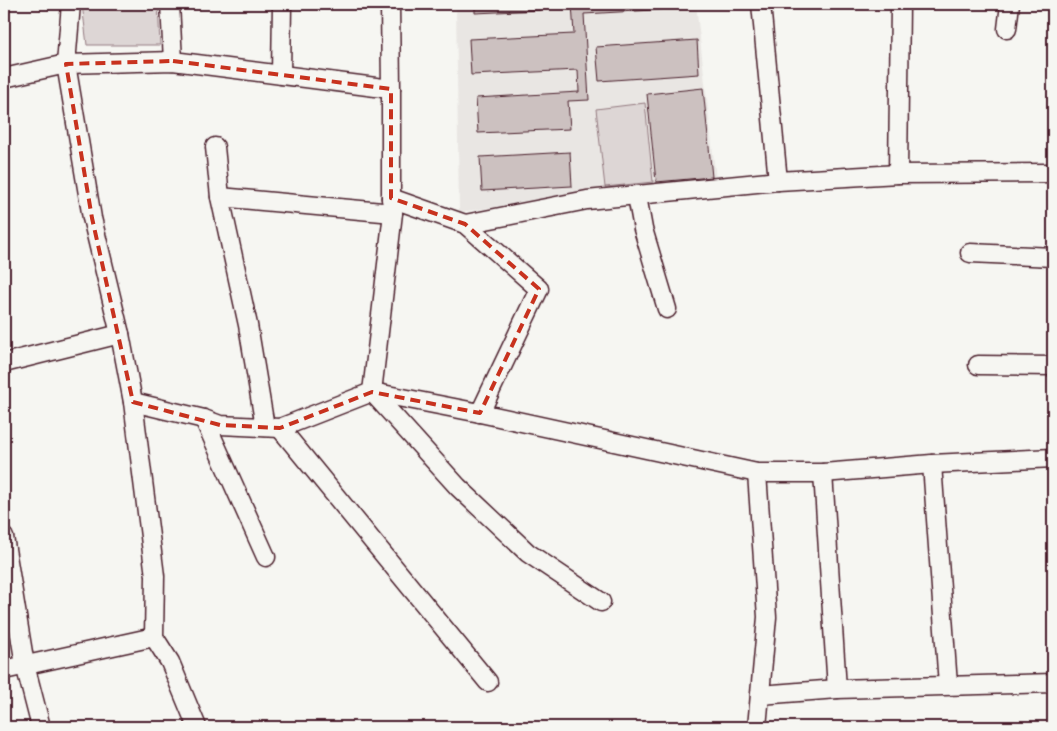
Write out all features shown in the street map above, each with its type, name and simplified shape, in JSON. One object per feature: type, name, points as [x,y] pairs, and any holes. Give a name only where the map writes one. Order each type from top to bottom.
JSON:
[{"type":"street","points":[[71,4],[66,64],[92,218],[120,334],[133,402],[155,576],[154,637],[170,662],[197,727]]},
{"type":"street","points":[[170,4],[173,62]]},
{"type":"street","points":[[281,75],[282,4]]},
{"type":"street","points":[[390,4],[392,206],[372,392],[458,487],[528,554],[601,602]]},
{"type":"street","points":[[761,4],[778,180]]},
{"type":"street","points":[[898,174],[900,4]]},
{"type":"street","points":[[1006,30],[1010,4]]},
{"type":"street","points":[[4,78],[66,64],[173,62],[391,89]]},
{"type":"street","points":[[215,147],[220,197],[248,326],[273,428],[488,682]]},
{"type":"street","points":[[220,197],[392,206],[465,224],[587,200],[778,180],[898,174],[1053,173]]},
{"type":"street","points":[[637,196],[643,229],[667,309]]},
{"type":"street","points":[[465,224],[539,289],[480,413]]},
{"type":"street","points":[[970,253],[1053,257]]},
{"type":"street","points":[[4,363],[120,334]]},
{"type":"street","points":[[978,365],[1053,366]]},
{"type":"street","points":[[133,402],[204,419],[220,425],[273,428],[372,392],[480,413],[757,474],[822,474],[932,464],[1053,458]]},
{"type":"street","points":[[204,419],[266,557]]},
{"type":"street","points":[[932,464],[948,685]]},
{"type":"street","points":[[757,474],[766,617],[757,727]]},
{"type":"street","points":[[822,474],[837,689]]},
{"type":"street","points":[[4,538],[25,665],[41,727]]},
{"type":"street","points":[[4,670],[154,637]]},
{"type":"street","points":[[760,695],[837,689],[1053,683]]},
{"type":"highlighted area","points":[[173,61],[391,89],[391,198],[465,224],[539,289],[480,413],[372,392],[280,428],[220,425],[133,402],[92,218],[66,64]]},
{"type":"shaded area","points":[[82,4],[158,4],[160,45],[87,45]]},
{"type":"shaded area","points":[[456,4],[696,4],[716,180],[459,212]]},
{"type":"shaded area","points":[[645,103],[653,182],[605,187],[596,109]]},
{"type":"building","points":[[475,4],[540,4],[540,10],[475,13]]},
{"type":"building","points":[[572,4],[687,4],[688,8],[584,14],[589,100],[568,101],[570,129],[478,133],[476,98],[579,92],[578,70],[471,75],[469,39],[574,34]]},
{"type":"building","points":[[697,40],[699,74],[599,81],[596,47]]},
{"type":"building","points":[[703,88],[712,177],[656,182],[647,94]]},
{"type":"building","points":[[570,152],[572,186],[482,191],[480,157]]}]
